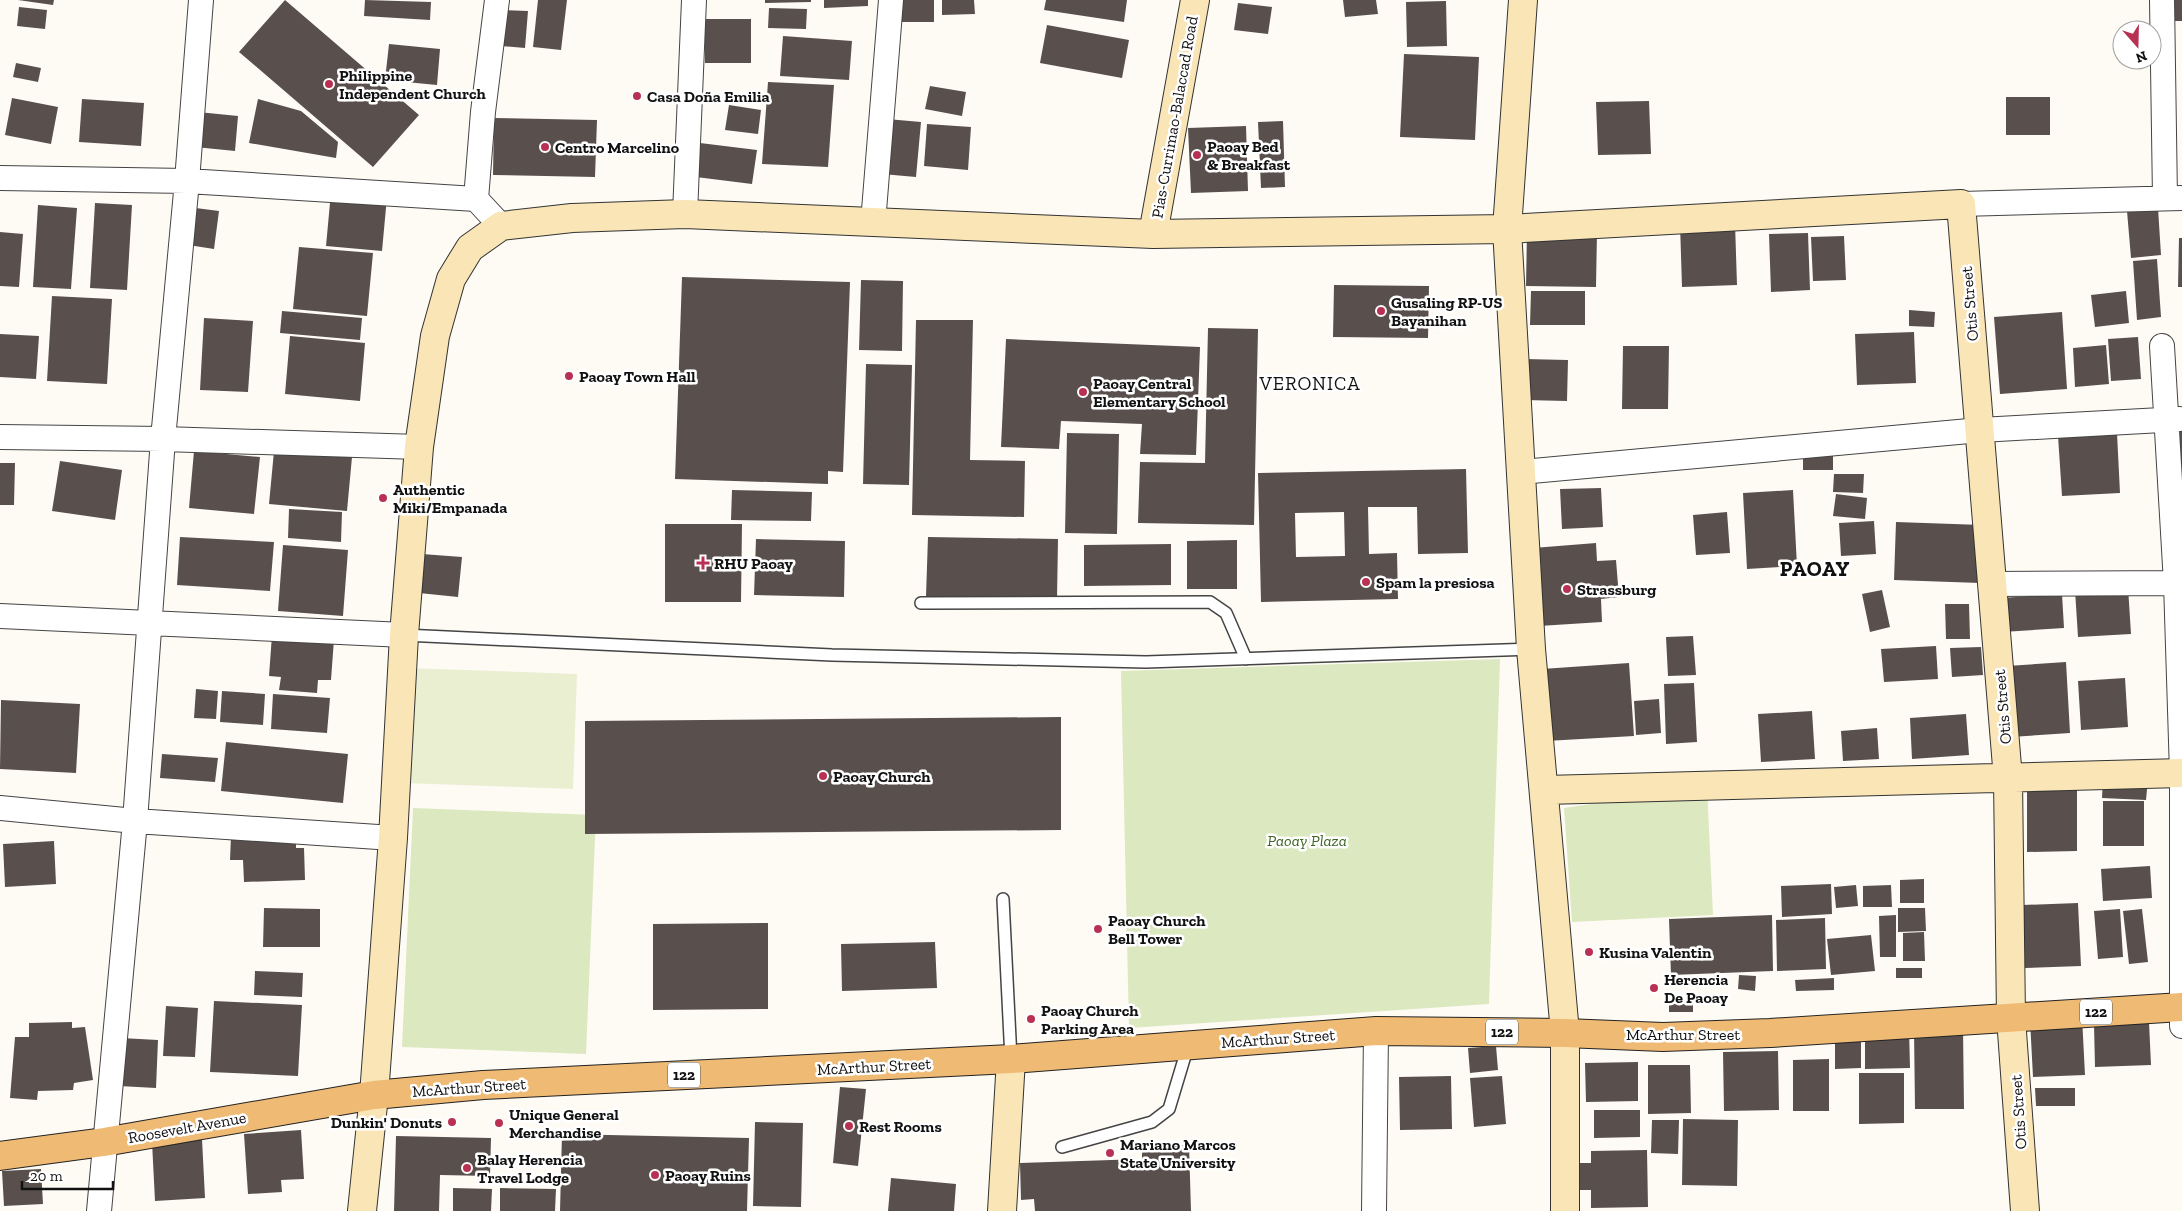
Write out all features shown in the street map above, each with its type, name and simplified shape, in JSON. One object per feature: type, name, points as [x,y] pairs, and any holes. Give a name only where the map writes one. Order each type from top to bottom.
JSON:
[{"type":"main road","name":"Pias-Currimao-Balaccad Road","points":[[1153,234],[1195,0]]},
{"type":"main road","points":[[1522,0],[1507,229],[1531,649],[1565,1032],[1565,1211]]},
{"type":"main road","points":[[362,1211],[374,1095],[393,838],[404,635],[420,447],[435,336],[451,279],[470,248],[501,226],[572,218],[686,214],[1153,234],[1507,229],[1961,204]]},
{"type":"main road","name":"Otis Street","points":[[1961,204],[2008,778],[2011,1018],[2025,1211]]},
{"type":"main road","points":[[1545,790],[2182,773]]},
{"type":"main road","name":"McArthur Street","points":[[374,1095],[483,1085],[1011,1060],[1188,1044],[1376,1032],[1565,1032],[1672,1036],[1770,1033],[2011,1018],[2182,1013]]},
{"type":"main road","points":[[1002,1211],[1011,1060]]},
{"type":"main road","name":"Roosevelt Avenue","points":[[0,1156],[104,1142],[374,1095]]},
{"type":"street","points":[[99,1211],[135,821],[163,438],[187,181],[201,0]]},
{"type":"street","points":[[476,198],[483,112],[497,0]]},
{"type":"street","points":[[686,214],[694,0]]},
{"type":"street","points":[[873,223],[891,0]]},
{"type":"street","points":[[1961,204],[2173,198],[2162,0]]},
{"type":"street","points":[[0,178],[187,181],[476,198],[501,226]]},
{"type":"street","points":[[2162,346],[2174,419],[2179,583],[2182,773],[2182,1013]]},
{"type":"street","points":[[1522,472],[1980,430],[2174,419]]},
{"type":"street","points":[[0,437],[163,438],[420,447]]},
{"type":"street","points":[[1991,584],[2179,583]]},
{"type":"street","points":[[0,616],[404,635]]},
{"type":"street","points":[[0,808],[135,821],[393,838]]},
{"type":"street","points":[[1374,1211],[1376,1032]]},
{"type":"lane","points":[[921,602],[1210,602],[1226,613],[1246,659]]},
{"type":"lane","points":[[404,635],[832,655],[1146,662],[1531,649]]},
{"type":"lane","points":[[1003,899],[1011,1060]]},
{"type":"lane","points":[[1062,1147],[1152,1122],[1169,1109],[1188,1044]]},
{"type":"green space","name":"Paoay Plaza","points":[[1500,659],[1489,1004],[1129,1028],[1121,671]]},
{"type":"green space","points":[[408,668],[577,674],[573,789],[403,783]]},
{"type":"green space","points":[[1707,787],[1713,915],[1572,922],[1564,808]]},
{"type":"green space","points":[[413,808],[596,815],[586,1054],[402,1047]]},
{"type":"building","points":[[18,0],[54,0],[53,5]]},
{"type":"building","name":"Philippine Independent Church","points":[[285,0],[419,115],[373,167],[239,52]]},
{"type":"building","points":[[365,0],[431,2],[430,20],[364,16]]},
{"type":"building","points":[[538,0],[567,0],[561,50],[533,47]]},
{"type":"building","points":[[765,0],[811,0],[811,2],[765,3]]},
{"type":"building","points":[[824,0],[868,0],[868,6],[824,8]]},
{"type":"building","points":[[898,0],[934,0],[934,22],[899,22]]},
{"type":"building","points":[[942,0],[974,0],[975,14],[942,15]]},
{"type":"building","points":[[1046,0],[1127,0],[1124,22],[1044,10]]},
{"type":"building","points":[[1343,0],[1376,0],[1378,14],[1345,17]]},
{"type":"building","points":[[2174,0],[2182,0],[2182,21],[2174,21]]},
{"type":"building","points":[[1446,1],[1447,46],[1407,47],[1406,2]]},
{"type":"building","points":[[1238,3],[1272,7],[1268,34],[1234,30]]},
{"type":"building","points":[[19,7],[47,10],[45,29],[17,26]]},
{"type":"building","points":[[769,8],[807,9],[806,29],[768,28]]},
{"type":"building","points":[[503,10],[528,11],[525,48],[501,46]]},
{"type":"building","points":[[705,19],[751,19],[751,63],[705,63]]},
{"type":"building","points":[[1047,25],[1129,40],[1122,78],[1040,63]]},
{"type":"building","points":[[783,36],[852,41],[849,80],[780,76]]},
{"type":"building","points":[[389,44],[440,49],[437,85],[385,80]]},
{"type":"building","points":[[1404,54],[1479,57],[1475,140],[1400,137]]},
{"type":"building","points":[[16,63],[41,68],[38,82],[13,77]]},
{"type":"building","points":[[768,82],[834,85],[828,167],[762,164]]},
{"type":"building","points":[[930,86],[966,92],[962,116],[925,109]]},
{"type":"building","points":[[2006,97],[2050,97],[2050,135],[2006,135]]},
{"type":"building","points":[[12,98],[58,107],[51,144],[5,135]]},
{"type":"building","points":[[82,99],[144,103],[141,146],[79,142]]},
{"type":"building","points":[[258,99],[301,111],[338,142],[336,158],[249,143]]},
{"type":"building","points":[[1649,101],[1651,154],[1598,155],[1596,102]]},
{"type":"building","points":[[729,105],[761,110],[758,134],[725,130]]},
{"type":"building","points":[[198,112],[238,116],[235,151],[195,147]]},
{"type":"building","name":"Centro Marcelino","points":[[494,118],[597,120],[595,177],[493,175]]},
{"type":"building","points":[[887,119],[921,122],[916,177],[882,174]]},
{"type":"building","points":[[1283,121],[1285,187],[1261,188],[1258,122]]},
{"type":"building","points":[[927,124],[971,127],[968,170],[924,166]]},
{"type":"building","points":[[1246,126],[1248,191],[1191,193],[1188,128]]},
{"type":"building","points":[[700,143],[757,150],[752,184],[696,177]]},
{"type":"building","points":[[331,192],[387,197],[382,251],[326,246]]},
{"type":"building","points":[[95,203],[132,205],[127,290],[90,288]]},
{"type":"building","points":[[38,205],[77,208],[71,289],[33,287]]},
{"type":"building","points":[[188,207],[219,211],[214,249],[182,244]]},
{"type":"building","points":[[2158,208],[2161,255],[2131,258],[2127,211]]},
{"type":"building","points":[[1735,223],[1737,285],[1682,287],[1680,224]]},
{"type":"building","points":[[1527,231],[1597,232],[1596,287],[1526,286]]},
{"type":"building","points":[[0,232],[23,234],[19,287],[0,286]]},
{"type":"building","points":[[1808,233],[1810,290],[1771,292],[1769,234]]},
{"type":"building","points":[[1844,236],[1846,280],[1813,281],[1811,237]]},
{"type":"building","points":[[2179,238],[2182,238],[2182,287],[2178,287]]},
{"type":"building","points":[[299,247],[373,253],[367,316],[293,309]]},
{"type":"building","points":[[2157,259],[2161,317],[2137,320],[2133,261]]},
{"type":"building","points":[[682,277],[850,282],[843,472],[828,471],[828,484],[675,479]]},
{"type":"building","points":[[861,280],[903,281],[902,351],[859,350]]},
{"type":"building","name":"Gusaling RP-US Bayanihan","points":[[1334,285],[1429,286],[1428,338],[1333,337]]},
{"type":"building","points":[[1531,291],[1585,291],[1585,325],[1530,325]]},
{"type":"building","points":[[2126,291],[2129,323],[2095,327],[2091,295]]},
{"type":"building","points":[[52,296],[112,299],[107,384],[47,381]]},
{"type":"building","points":[[1909,310],[1935,312],[1934,327],[1909,326]]},
{"type":"building","points":[[282,311],[362,318],[360,340],[280,333]]},
{"type":"building","points":[[2062,312],[2067,389],[2000,394],[1994,317]]},
{"type":"building","points":[[204,318],[253,321],[248,392],[200,390]]},
{"type":"building","points":[[916,320],[973,320],[970,460],[1025,461],[1024,517],[912,515]]},
{"type":"building","points":[[1208,328],[1258,329],[1254,525],[1138,523],[1140,462],[1205,463]]},
{"type":"building","points":[[1914,332],[1916,383],[1857,385],[1855,334]]},
{"type":"building","points":[[0,334],[39,336],[36,379],[0,377]]},
{"type":"building","points":[[290,336],[365,343],[360,401],[285,394]]},
{"type":"building","points":[[2138,337],[2141,379],[2111,381],[2108,339]]},
{"type":"building","points":[[1006,339],[1200,347],[1196,455],[1140,454],[1142,424],[1061,421],[1059,449],[1001,447]]},
{"type":"building","points":[[2106,345],[2109,384],[2075,387],[2073,348]]},
{"type":"building","points":[[1623,346],[1669,346],[1668,409],[1622,409]]},
{"type":"building","points":[[1525,359],[1568,360],[1567,401],[1524,400]]},
{"type":"building","points":[[866,364],[912,365],[909,485],[863,484]]},
{"type":"building","points":[[2182,426],[2182,466],[2172,467],[2169,427]]},
{"type":"building","points":[[1067,433],[1119,434],[1117,534],[1065,533]]},
{"type":"building","points":[[2117,433],[2120,493],[2062,496],[2058,436]]},
{"type":"building","points":[[1803,448],[1833,448],[1833,470],[1803,470]]},
{"type":"building","points":[[194,451],[260,457],[254,514],[189,508]]},
{"type":"building","points":[[274,451],[352,457],[347,511],[269,504]]},
{"type":"building","points":[[60,461],[122,470],[115,520],[52,511]]},
{"type":"building","points":[[0,463],[15,463],[14,505],[0,505]]},
{"type":"building","points":[[1466,469],[1468,553],[1418,554],[1417,507],[1368,507],[1369,554],[1397,553],[1398,599],[1261,602],[1258,473]],"holes":[[[1344,512],[1345,556],[1296,557],[1295,513]]]},
{"type":"building","points":[[1834,474],[1864,474],[1863,493],[1833,492]]},
{"type":"building","points":[[1601,488],[1603,527],[1562,529],[1560,489]]},
{"type":"building","points":[[732,490],[812,492],[811,521],[731,520]]},
{"type":"building","points":[[1793,490],[1797,566],[1747,569],[1743,493]]},
{"type":"building","points":[[1836,494],[1867,498],[1865,519],[1833,516]]},
{"type":"building","points":[[289,509],[342,512],[341,542],[288,538]]},
{"type":"building","points":[[1727,512],[1730,553],[1696,555],[1693,515]]},
{"type":"building","points":[[1874,521],[1876,554],[1841,556],[1839,523]]},
{"type":"building","points":[[1896,522],[1982,525],[1980,583],[1894,580]]},
{"type":"building","name":"RHU Paoay","points":[[665,524],[742,524],[741,602],[665,602]]},
{"type":"building","points":[[180,537],[274,542],[270,591],[177,585]]},
{"type":"building","points":[[928,537],[1058,539],[1057,599],[926,596]]},
{"type":"building","points":[[756,539],[845,541],[844,597],[754,595]]},
{"type":"building","points":[[1237,540],[1237,589],[1187,589],[1187,541]]},
{"type":"building","points":[[1596,543],[1597,561],[1616,560],[1619,597],[1601,599],[1602,622],[1539,626],[1533,548]]},
{"type":"building","points":[[1171,544],[1171,585],[1084,586],[1084,545]]},
{"type":"building","points":[[283,545],[348,550],[343,616],[278,611]]},
{"type":"building","points":[[422,554],[462,557],[458,597],[419,593]]},
{"type":"building","points":[[2128,587],[2131,634],[2078,637],[2075,590]]},
{"type":"building","points":[[1882,590],[1890,627],[1870,632],[1862,594]]},
{"type":"building","points":[[2062,594],[2064,628],[2003,632],[2001,598]]},
{"type":"building","points":[[1945,604],[1969,604],[1970,639],[1946,639]]},
{"type":"building","points":[[272,635],[334,639],[331,680],[318,680],[317,693],[279,690],[281,677],[269,676]]},
{"type":"building","points":[[1693,636],[1696,675],[1668,676],[1666,637]]},
{"type":"building","points":[[1936,646],[1938,679],[1884,682],[1881,649]]},
{"type":"building","points":[[1981,647],[1983,675],[1952,677],[1950,648]]},
{"type":"building","points":[[2066,662],[2070,733],[2011,737],[2007,666]]},
{"type":"building","points":[[1629,663],[1634,736],[1546,741],[1542,669]]},
{"type":"building","points":[[2125,678],[2128,727],[2081,730],[2078,681]]},
{"type":"building","points":[[1694,683],[1697,742],[1666,744],[1664,684]]},
{"type":"building","points":[[196,689],[218,691],[216,719],[194,718]]},
{"type":"building","points":[[222,691],[265,694],[263,725],[220,722]]},
{"type":"building","points":[[273,694],[330,698],[327,733],[271,729]]},
{"type":"building","points":[[1659,699],[1661,733],[1636,735],[1634,701]]},
{"type":"building","points":[[1,700],[80,704],[76,773],[0,769]]},
{"type":"building","points":[[1812,711],[1815,759],[1761,762],[1758,714]]},
{"type":"building","points":[[1966,714],[1969,755],[1912,759],[1910,718]]},
{"type":"building","name":"Paoay Church","points":[[1061,717],[1061,830],[585,834],[585,721]]},
{"type":"building","points":[[1877,728],[1879,759],[1843,761],[1841,731]]},
{"type":"building","points":[[226,742],[348,754],[343,803],[221,791]]},
{"type":"building","points":[[162,754],[218,758],[215,782],[160,778]]},
{"type":"building","points":[[2103,777],[2148,779],[2146,800],[2102,798]]},
{"type":"building","points":[[2027,788],[2077,788],[2077,851],[2027,852]]},
{"type":"building","points":[[2103,801],[2144,801],[2144,846],[2103,846]]},
{"type":"building","points":[[231,836],[296,836],[296,848],[304,848],[305,880],[244,882],[243,860],[230,860]]},
{"type":"building","points":[[54,841],[56,884],[5,887],[3,844]]},
{"type":"building","points":[[2150,866],[2152,898],[2103,901],[2101,869]]},
{"type":"building","points":[[1924,879],[1924,903],[1900,903],[1900,880]]},
{"type":"building","points":[[1831,884],[1832,914],[1782,917],[1781,886]]},
{"type":"building","points":[[1856,885],[1858,906],[1836,908],[1834,887]]},
{"type":"building","points":[[1891,885],[1892,907],[1863,907],[1863,886]]},
{"type":"building","points":[[2078,903],[2081,966],[2025,968],[2023,905]]},
{"type":"building","points":[[264,908],[320,909],[320,947],[263,947]]},
{"type":"building","points":[[1898,908],[1925,908],[1926,931],[1898,932]]},
{"type":"building","points":[[2120,909],[2123,957],[2098,959],[2094,911]]},
{"type":"building","points":[[2142,909],[2148,962],[2129,964],[2123,911]]},
{"type":"building","points":[[1772,915],[1773,971],[1671,975],[1669,919]]},
{"type":"building","points":[[1896,915],[1896,957],[1880,957],[1879,916]]},
{"type":"building","points":[[1825,918],[1826,969],[1777,971],[1776,920]]},
{"type":"building","points":[[768,923],[768,1009],[653,1010],[653,924]]},
{"type":"building","points":[[1924,932],[1925,961],[1903,961],[1903,933]]},
{"type":"building","points":[[1871,935],[1875,971],[1831,975],[1827,939]]},
{"type":"building","points":[[935,942],[937,988],[842,991],[841,944]]},
{"type":"building","points":[[1896,968],[1922,968],[1922,978],[1896,978]]},
{"type":"building","points":[[255,971],[303,973],[302,997],[254,995]]},
{"type":"building","points":[[1739,975],[1756,976],[1755,991],[1738,989]]},
{"type":"building","points":[[1834,978],[1834,990],[1796,991],[1795,980]]},
{"type":"building","points":[[1700,979],[1729,979],[1729,987],[1700,987]]},
{"type":"building","points":[[214,1001],[302,1005],[298,1076],[210,1072]]},
{"type":"building","points":[[1669,1004],[1693,1004],[1693,1012],[1669,1012]]},
{"type":"building","points":[[166,1006],[198,1008],[195,1057],[163,1056]]},
{"type":"building","points":[[2082,1017],[2085,1075],[2033,1077],[2030,1020]]},
{"type":"building","points":[[72,1022],[72,1028],[85,1027],[93,1080],[74,1083],[73,1090],[38,1091],[37,1100],[10,1098],[15,1037],[29,1037],[29,1023]]},
{"type":"building","points":[[2149,1022],[2151,1065],[2095,1067],[2094,1025]]},
{"type":"building","points":[[1909,1028],[1910,1068],[1865,1069],[1865,1029]]},
{"type":"building","points":[[1963,1028],[1964,1109],[1915,1109],[1914,1029]]},
{"type":"building","points":[[1861,1037],[1861,1068],[1835,1069],[1835,1038]]},
{"type":"building","points":[[121,1038],[158,1040],[156,1088],[119,1086]]},
{"type":"building","points":[[1496,1046],[1498,1070],[1470,1073],[1468,1048]]},
{"type":"building","points":[[1778,1051],[1779,1110],[1724,1111],[1723,1052]]},
{"type":"building","points":[[1829,1059],[1829,1111],[1793,1111],[1793,1060]]},
{"type":"building","points":[[1638,1062],[1638,1101],[1586,1102],[1585,1063]]},
{"type":"building","points":[[1648,1065],[1690,1065],[1691,1113],[1648,1114]]},
{"type":"building","points":[[1859,1073],[1904,1073],[1904,1123],[1859,1124]]},
{"type":"building","points":[[1451,1076],[1452,1129],[1400,1130],[1399,1077]]},
{"type":"building","points":[[1502,1076],[1506,1124],[1474,1127],[1470,1078]]},
{"type":"building","name":"Rest Rooms","points":[[840,1087],[866,1089],[858,1166],[833,1163]]},
{"type":"building","points":[[2035,1088],[2075,1088],[2075,1106],[2036,1106]]},
{"type":"building","points":[[1594,1110],[1640,1110],[1640,1137],[1594,1138]]},
{"type":"building","points":[[1683,1119],[1738,1120],[1737,1186],[1682,1185]]},
{"type":"building","points":[[1652,1120],[1679,1120],[1678,1154],[1651,1153]]},
{"type":"building","points":[[755,1122],[803,1123],[801,1207],[753,1206]]},
{"type":"building","points":[[301,1130],[304,1179],[281,1180],[282,1192],[248,1194],[244,1134]]},
{"type":"building","name":"Paoay Ruins","points":[[562,1134],[749,1138],[747,1211],[560,1211]]},
{"type":"building","points":[[396,1136],[491,1138],[490,1176],[440,1175],[439,1211],[394,1211]]},
{"type":"building","points":[[202,1139],[205,1198],[155,1201],[152,1142]]},
{"type":"building","points":[[1189,1145],[1191,1211],[1035,1211],[1034,1199],[1021,1200],[1020,1163],[1142,1159],[1142,1146]]},
{"type":"building","points":[[1647,1150],[1648,1207],[1591,1208],[1591,1190],[1580,1190],[1580,1163],[1591,1163],[1591,1151]]},
{"type":"building","points":[[41,1169],[43,1204],[4,1206],[2,1171]]},
{"type":"building","points":[[891,1178],[956,1184],[954,1211],[888,1211]]},
{"type":"building","points":[[453,1188],[492,1189],[491,1211],[453,1211]]},
{"type":"building","points":[[500,1188],[556,1189],[555,1211],[500,1211]]},
{"type":"place","name":"Philippine Independent Church","points":[[329,84]]},
{"type":"place","name":"Casa Doña Emilia","points":[[637,96]]},
{"type":"place","name":"Centro Marcelino","points":[[545,147]]},
{"type":"place","name":"Paoay Bed & Breakfast","points":[[1197,155]]},
{"type":"place","name":"Gusaling RP-US Bayanihan","points":[[1381,311]]},
{"type":"place","name":"Paoay Town Hall","points":[[569,376]]},
{"type":"place","name":"Paoay Central Elementary School","points":[[1083,392]]},
{"type":"place","name":"Authentic Miki/Empanada","points":[[383,498]]},
{"type":"place","name":"RHU Paoay","points":[[703,563]]},
{"type":"place","name":"Spam la presiosa","points":[[1366,582]]},
{"type":"place","name":"Strassburg","points":[[1567,589]]},
{"type":"place","name":"Paoay Church","points":[[823,776]]},
{"type":"place","name":"Paoay Church Bell Tower","points":[[1098,929]]},
{"type":"place","name":"Kusina Valentin","points":[[1589,952]]},
{"type":"place","name":"Herencia De Paoay","points":[[1654,988]]},
{"type":"place","name":"Paoay Church Parking Area","points":[[1031,1019]]},
{"type":"place","name":"Dunkin' Donuts","points":[[452,1122]]},
{"type":"place","name":"Unique General Merchandise","points":[[499,1123]]},
{"type":"place","name":"Rest Rooms","points":[[849,1126]]},
{"type":"place","name":"Mariano Marcos State University","points":[[1110,1153]]},
{"type":"place","name":"Balay Herencia Travel Lodge","points":[[467,1168]]},
{"type":"place","name":"Paoay Ruins","points":[[655,1175]]},
{"type":"district","name":"VERONICA","points":[[1310,383]]},
{"type":"district","name":"PAOAY","points":[[1815,569]]}]
